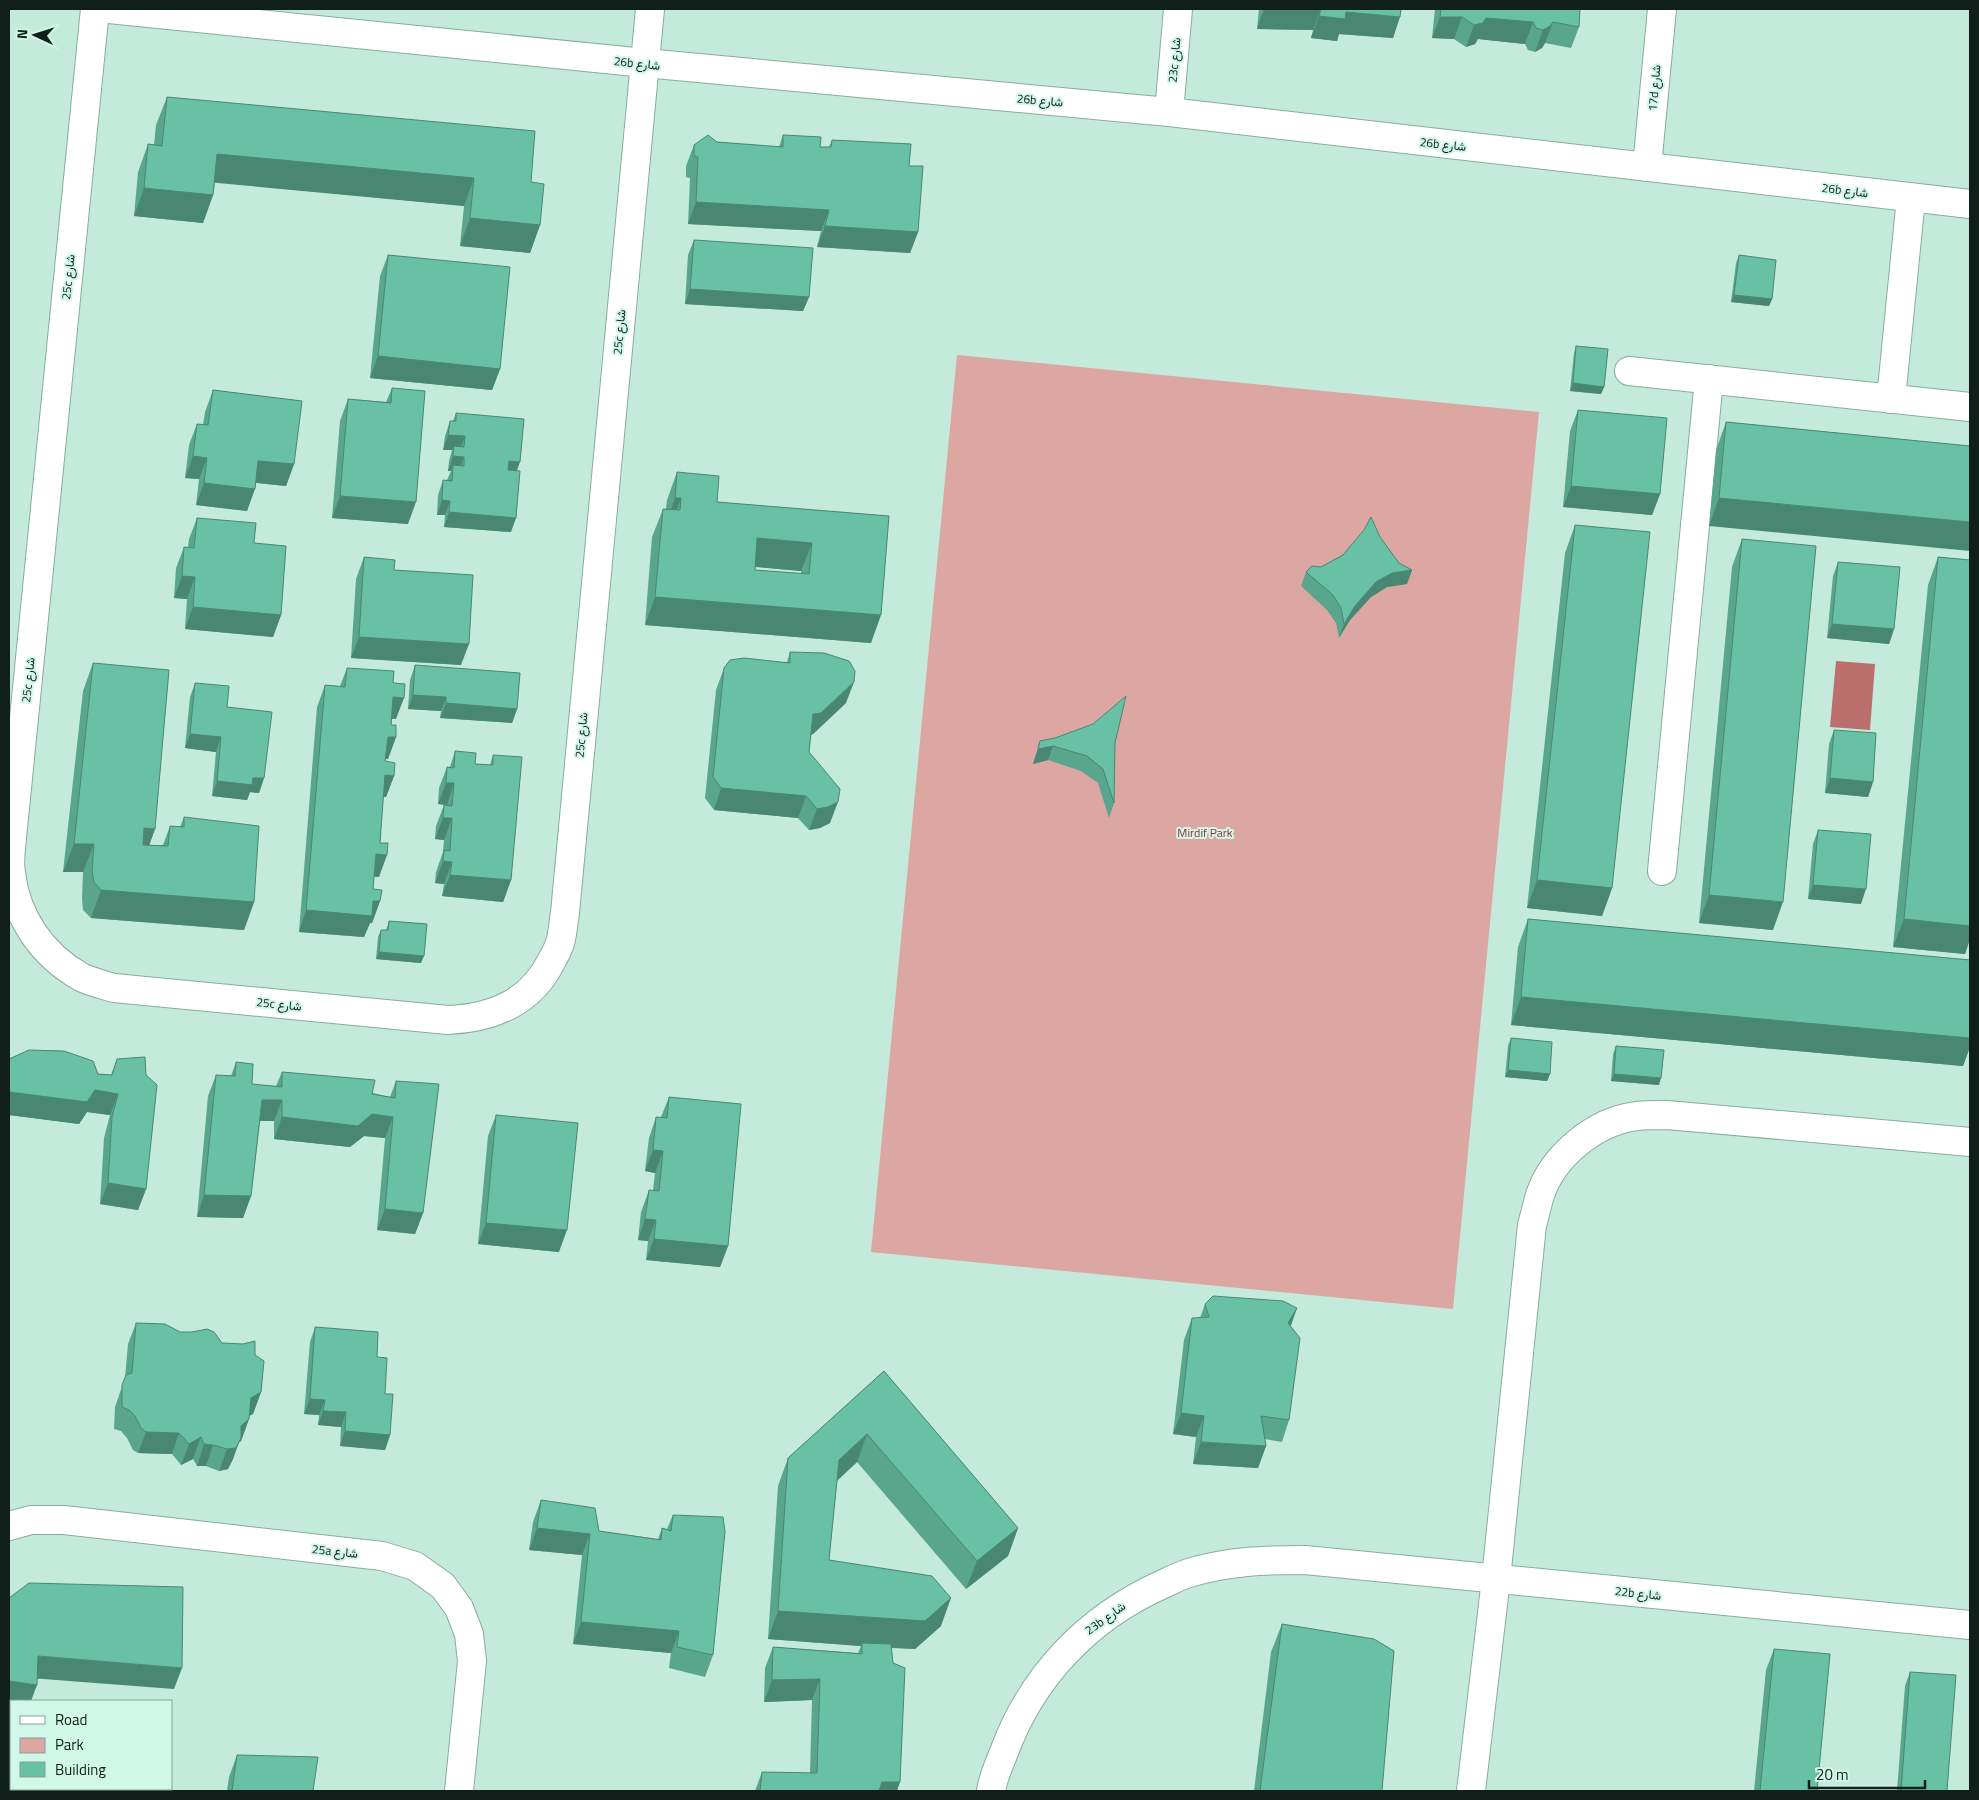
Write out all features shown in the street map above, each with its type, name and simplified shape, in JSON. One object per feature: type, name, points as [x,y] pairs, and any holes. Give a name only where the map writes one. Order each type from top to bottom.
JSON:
[{"type":"street","name":"25c شارع","points":[[95,9],[12,838],[10,872],[18,904],[32,934],[55,959],[82,978],[114,988],[448,1020],[472,1019],[496,1013],[524,997],[546,973],[560,944],[565,913],[650,9]]},
{"type":"street","name":"26b شارع","points":[[108,9],[645,64],[1169,112],[1970,204]]},
{"type":"street","name":"23c شارع","points":[[1169,112],[1178,9]]},
{"type":"street","name":"17d شارع","points":[[1647,167],[1662,9]]},
{"type":"street","points":[[1891,399],[1912,198]]},
{"type":"street","points":[[1630,371],[1970,407]]},
{"type":"street","points":[[1662,871],[1708,379]]},
{"type":"street","points":[[1472,1791],[1496,1579],[1532,1225],[1540,1194],[1555,1166],[1578,1142],[1605,1125],[1636,1116],[1667,1115],[1970,1142]]},
{"type":"street","name":"25a شارع","points":[[9,1526],[31,1520],[64,1520],[382,1556],[415,1566],[442,1586],[459,1608],[469,1634],[472,1661],[459,1791]]},
{"type":"street","name":"22b شارع","points":[[1305,1560],[1970,1626]]},
{"type":"street","name":"23b شارع","points":[[991,1791],[992,1781],[1013,1726],[1045,1675],[1085,1632],[1134,1598],[1188,1573],[1245,1561],[1305,1560]]},
{"type":"green space","name":"Mirdif Park","points":[[957,355],[1539,412],[1453,1309],[871,1252]]},
{"type":"shaded area","points":[[1836,661],[1875,664],[1870,730],[1830,727]]},
{"type":"building","points":[[1321,9],[1401,9],[1400,17],[1346,12],[1345,19],[1319,16]]},
{"type":"building","points":[[1441,9],[1580,9],[1579,27],[1553,22],[1543,30],[1536,28],[1533,22],[1486,18],[1483,23],[1474,25],[1462,17],[1440,17]]},
{"type":"building","points":[[167,97],[535,131],[531,182],[544,184],[540,225],[470,218],[474,178],[217,154],[213,195],[144,188],[148,144],[162,146]]},
{"type":"building","points":[[708,135],[717,142],[783,147],[783,135],[821,137],[820,147],[831,147],[832,140],[911,144],[909,166],[923,166],[918,232],[825,226],[829,210],[696,202],[698,157],[694,156],[694,145]]},
{"type":"building","points":[[694,240],[813,248],[809,297],[690,289]]},
{"type":"building","points":[[388,255],[510,267],[500,369],[378,356]]},
{"type":"building","points":[[1739,255],[1776,260],[1772,299],[1734,295]]},
{"type":"building","points":[[1576,346],[1608,349],[1604,387],[1573,383]]},
{"type":"building","points":[[392,388],[425,391],[416,502],[340,496],[348,399],[391,403]]},
{"type":"building","points":[[213,390],[302,401],[294,464],[258,461],[255,489],[204,483],[207,458],[193,456],[197,424],[208,425]]},
{"type":"building","points":[[1578,410],[1667,418],[1660,494],[1571,486]]},
{"type":"building","points":[[456,413],[524,419],[520,462],[509,461],[508,470],[520,471],[516,518],[449,512],[450,501],[442,500],[443,480],[452,481],[453,465],[464,466],[464,457],[453,456],[454,446],[464,447],[465,436],[448,435],[450,421],[456,421]]},
{"type":"building","points":[[1726,422],[1970,446],[1970,522],[1719,498]]},
{"type":"building","points":[[677,472],[719,476],[717,502],[889,516],[881,615],[655,597],[663,509],[680,510],[681,498],[675,498]],"holes":[[[757,538],[812,543],[809,574],[755,570]]]},
{"type":"building","points":[[1371,517],[1380,537],[1399,563],[1412,570],[1392,573],[1376,582],[1355,606],[1344,624],[1341,608],[1333,595],[1306,572],[1312,566],[1321,567],[1343,555],[1364,530]]},
{"type":"building","points":[[197,518],[256,523],[254,543],[286,546],[281,615],[193,607],[195,577],[182,576],[184,547],[194,548]]},
{"type":"building","points":[[1575,525],[1650,532],[1612,888],[1537,880]]},
{"type":"building","points":[[1742,539],[1816,546],[1783,902],[1709,895]]},
{"type":"building","points":[[364,557],[395,560],[394,570],[473,575],[469,644],[359,637]]},
{"type":"building","points":[[1938,557],[1970,560],[1970,926],[1904,919]]},
{"type":"building","points":[[1838,562],[1900,567],[1894,629],[1832,624]]},
{"type":"building","points":[[790,652],[824,653],[849,661],[855,671],[854,682],[821,713],[813,714],[809,752],[840,789],[838,802],[828,807],[817,809],[806,796],[721,788],[713,777],[724,668],[730,660],[744,658],[790,663]]},
{"type":"building","points":[[93,663],[169,670],[155,829],[144,828],[143,845],[168,846],[170,826],[184,827],[184,817],[259,826],[254,902],[101,890],[94,882],[92,871],[94,844],[74,844]]},
{"type":"building","points":[[415,665],[520,673],[517,709],[446,703],[446,697],[413,695]]},
{"type":"building","points":[[347,668],[394,671],[393,683],[405,684],[404,698],[393,697],[391,725],[396,725],[396,737],[388,737],[385,761],[395,763],[394,776],[385,775],[380,843],[388,843],[387,855],[376,854],[373,889],[382,890],[380,901],[373,901],[372,916],[306,910],[325,685],[345,687]]},
{"type":"building","points":[[195,683],[229,686],[227,707],[272,712],[264,778],[253,778],[252,785],[217,781],[221,737],[190,734]]},
{"type":"building","points":[[1126,696],[1115,743],[1114,803],[1103,769],[1087,756],[1053,746],[1038,749],[1040,741],[1055,738],[1093,724]]},
{"type":"building","points":[[1834,730],[1876,733],[1873,782],[1830,778]]},
{"type":"building","points":[[455,751],[476,753],[475,764],[493,765],[493,755],[522,757],[511,880],[450,875],[452,862],[443,861],[444,850],[450,851],[452,818],[443,818],[444,805],[452,806],[454,783],[446,783],[447,767],[454,768]]},
{"type":"building","points":[[1818,830],[1871,834],[1866,889],[1813,885]]},
{"type":"building","points":[[1528,919],[1970,960],[1970,1038],[1521,997]]},
{"type":"building","points":[[389,921],[427,924],[424,956],[379,952],[381,930],[388,930]]},
{"type":"building","points":[[1511,1038],[1552,1042],[1550,1074],[1508,1070]]},
{"type":"building","points":[[1616,1046],[1664,1050],[1661,1078],[1614,1074]]},
{"type":"building","points":[[29,1050],[64,1051],[93,1061],[98,1074],[112,1075],[117,1059],[145,1057],[146,1075],[157,1085],[146,1189],[108,1183],[112,1117],[118,1094],[95,1090],[87,1102],[9,1092],[9,1059]]},
{"type":"building","points":[[236,1062],[253,1064],[252,1084],[282,1087],[282,1072],[375,1080],[372,1094],[395,1098],[396,1081],[439,1084],[423,1213],[385,1209],[393,1117],[372,1114],[358,1126],[282,1117],[282,1100],[262,1100],[251,1196],[204,1195],[216,1075],[235,1076]]},
{"type":"building","points":[[669,1097],[741,1104],[728,1246],[654,1239],[656,1220],[645,1219],[649,1190],[659,1191],[663,1151],[653,1150],[656,1117],[667,1118]]},
{"type":"building","points":[[496,1115],[578,1123],[567,1230],[486,1223]]},
{"type":"building","points":[[1213,1296],[1283,1301],[1297,1308],[1288,1323],[1300,1338],[1289,1420],[1261,1416],[1266,1446],[1201,1442],[1204,1416],[1181,1413],[1192,1318],[1209,1317],[1205,1304]]},
{"type":"building","points":[[136,1323],[165,1324],[180,1332],[207,1329],[214,1332],[222,1343],[243,1344],[255,1341],[255,1355],[264,1361],[261,1392],[251,1398],[249,1419],[241,1426],[241,1438],[236,1448],[227,1449],[204,1444],[201,1437],[189,1444],[179,1433],[146,1432],[141,1428],[135,1416],[129,1410],[122,1407],[122,1385],[126,1375],[132,1373]]},
{"type":"building","points":[[315,1327],[378,1332],[377,1357],[387,1358],[385,1394],[393,1394],[390,1435],[345,1431],[346,1412],[323,1411],[325,1400],[310,1399]]},
{"type":"building","points":[[884,1371],[1018,1528],[977,1561],[867,1434],[839,1460],[829,1560],[932,1576],[951,1598],[925,1621],[778,1611],[788,1458]]},
{"type":"building","points":[[541,1500],[595,1508],[599,1531],[661,1540],[662,1528],[671,1531],[673,1515],[723,1517],[725,1532],[713,1655],[677,1647],[679,1631],[581,1622],[590,1534],[537,1528]]},
{"type":"building","points":[[29,1583],[183,1587],[182,1668],[38,1656],[37,1685],[9,1681],[9,1598]]},
{"type":"building","points":[[1282,1624],[1374,1639],[1394,1651],[1382,1791],[1260,1791]]},
{"type":"building","points":[[862,1643],[891,1644],[893,1663],[905,1668],[900,1782],[882,1782],[879,1791],[760,1791],[762,1772],[817,1773],[820,1679],[772,1680],[773,1647],[862,1654]]},
{"type":"building","points":[[1774,1649],[1830,1654],[1817,1791],[1760,1791]]},
{"type":"building","points":[[1910,1672],[1956,1675],[1947,1791],[1901,1791]]},
{"type":"building","points":[[10,1733],[10,1790],[52,1790],[9,1791]]},
{"type":"building","points":[[237,1755],[318,1757],[313,1791],[232,1791]]},
{"type":"building","points":[[90,1790],[152,1790],[151,1791]]}]
